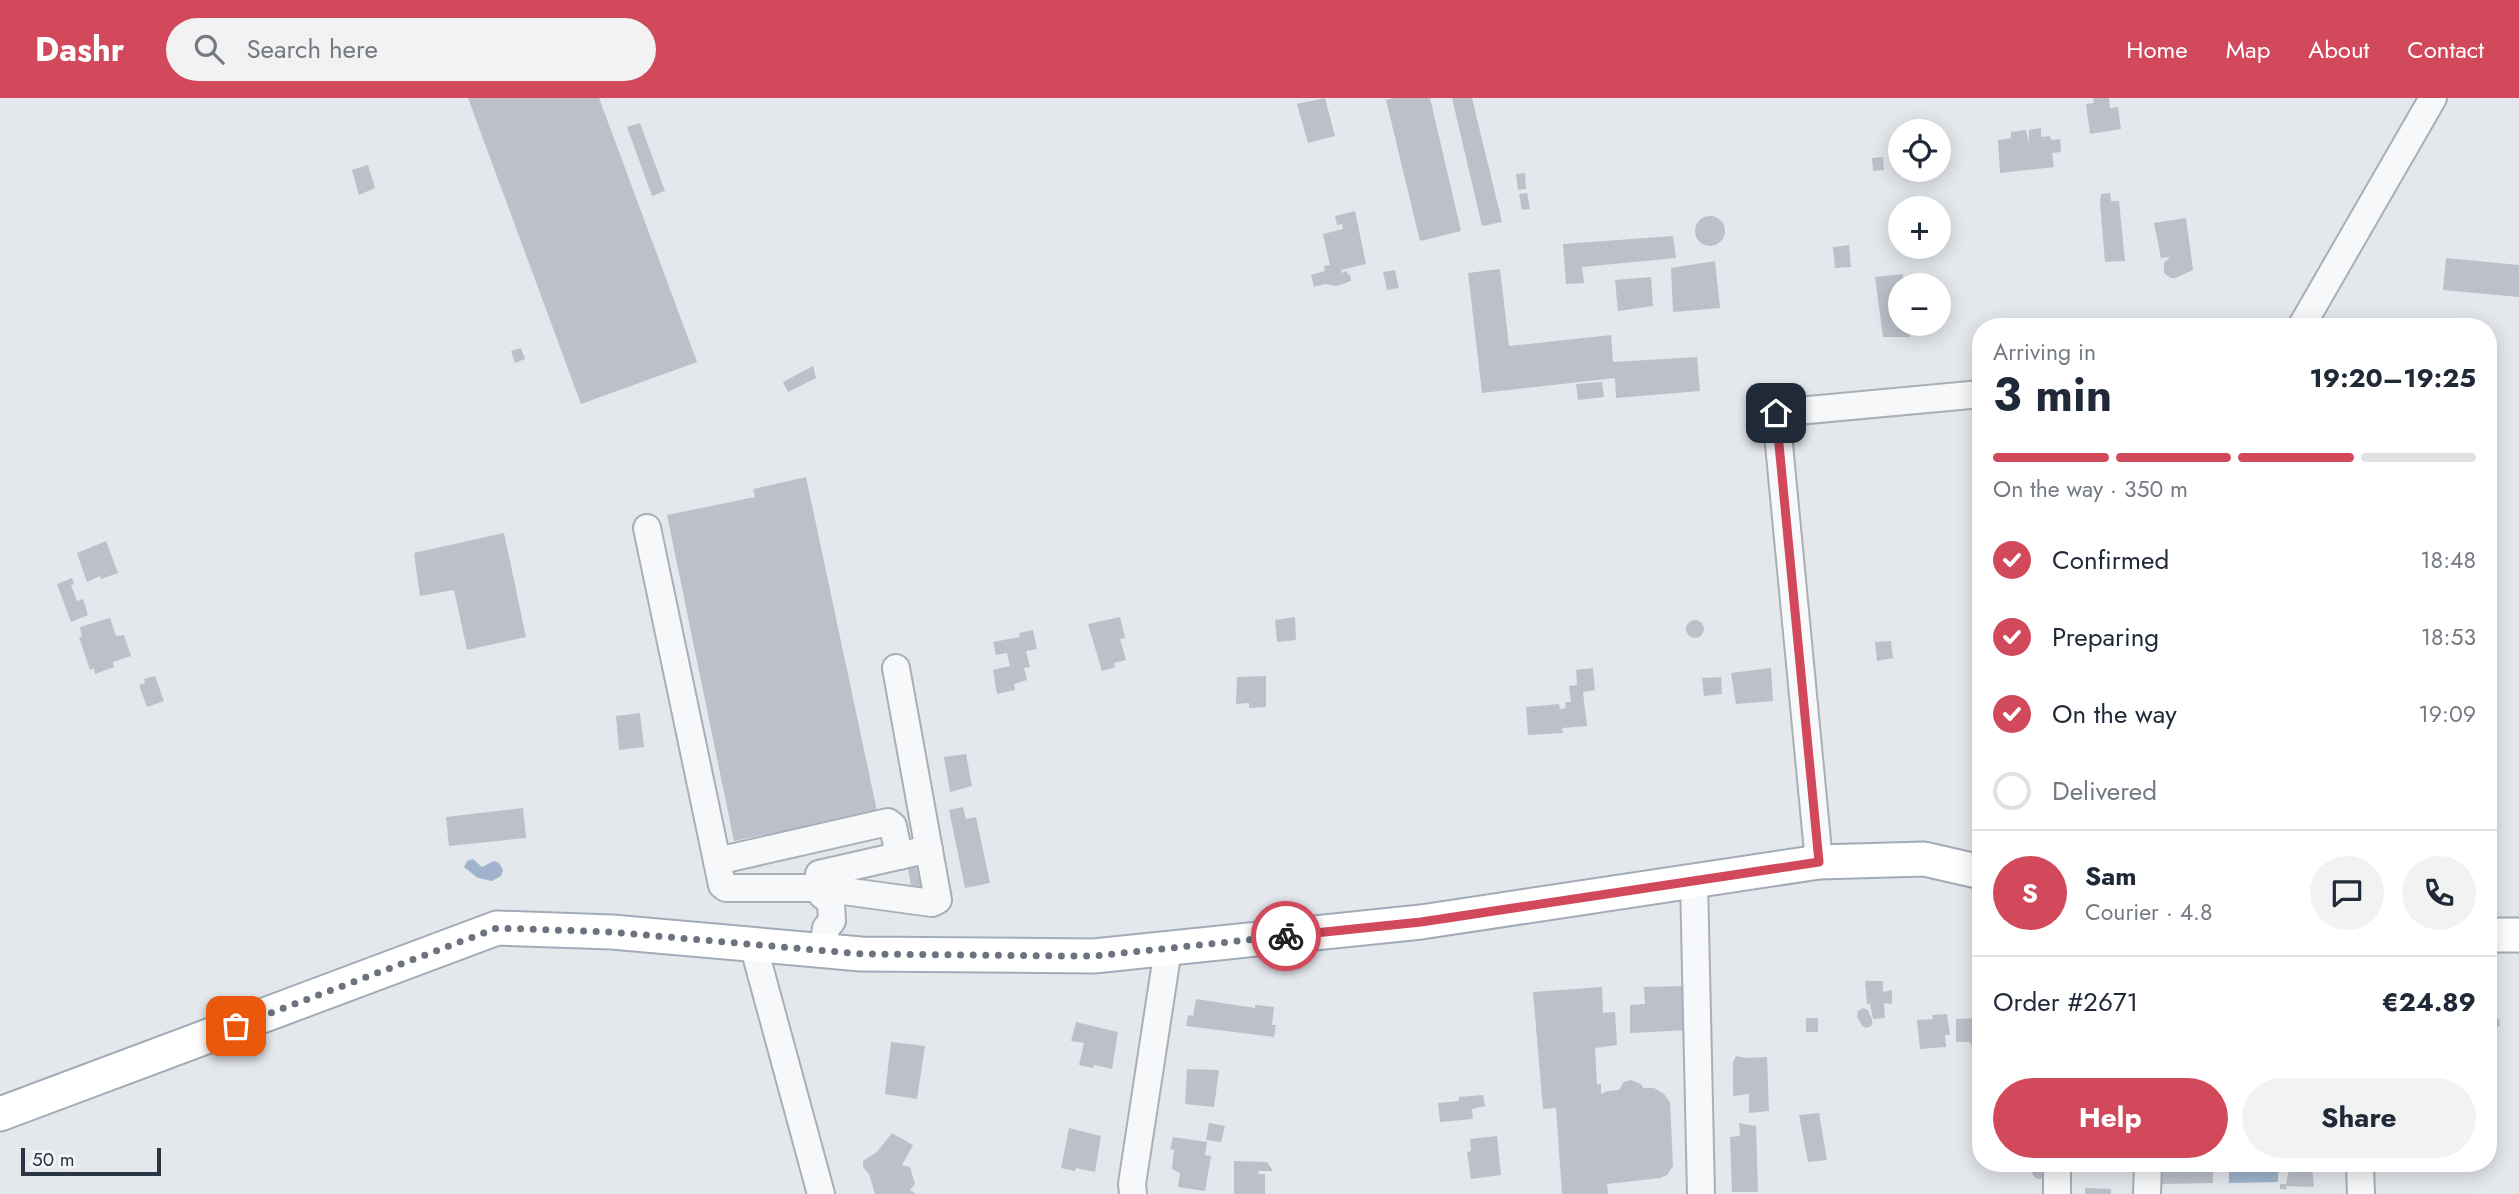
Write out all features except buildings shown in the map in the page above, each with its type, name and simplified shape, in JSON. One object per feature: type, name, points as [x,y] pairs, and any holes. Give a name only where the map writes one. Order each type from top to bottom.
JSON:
[{"type":"main road","points":[[0,1114],[497,928],[611,932],[753,944],[824,939],[862,954],[1094,956],[1421,922],[1819,862],[1924,859],[1972,870]]},
{"type":"main road","points":[[2497,934],[2519,935]]},
{"type":"street","points":[[2306,318],[2433,98]]},
{"type":"street","points":[[1819,862],[1776,413],[1972,395]]},
{"type":"street","points":[[647,528],[722,885],[726,888],[821,886],[932,903],[938,900],[896,668]]},
{"type":"street","points":[[717,861],[888,822],[893,826],[899,856]]},
{"type":"street","points":[[811,841],[821,886],[817,903],[824,939]]},
{"type":"street","points":[[821,886],[899,856],[929,849]]},
{"type":"street","points":[[1694,881],[1702,1194]]},
{"type":"street","points":[[753,944],[821,1194]]},
{"type":"street","points":[[1133,1194],[1132,1184],[1168,948]]},
{"type":"street","points":[[2057,1172],[2057,1194]]},
{"type":"street","points":[[2147,1194],[2148,1172]]},
{"type":"street","points":[[2360,1172],[2361,1194]]},
{"type":"water","points":[[473,859],[482,867],[494,861],[499,863],[503,870],[501,876],[492,881],[478,878],[464,867],[467,861]]},
{"type":"water","points":[[2229,1172],[2278,1172],[2278,1182],[2229,1183]]},
{"type":"way so far","points":[[236,1026],[497,928],[611,932],[862,954],[1094,956],[1286,936]]},
{"type":"route","points":[[1286,936],[1421,922],[1819,862],[1776,413]]}]
